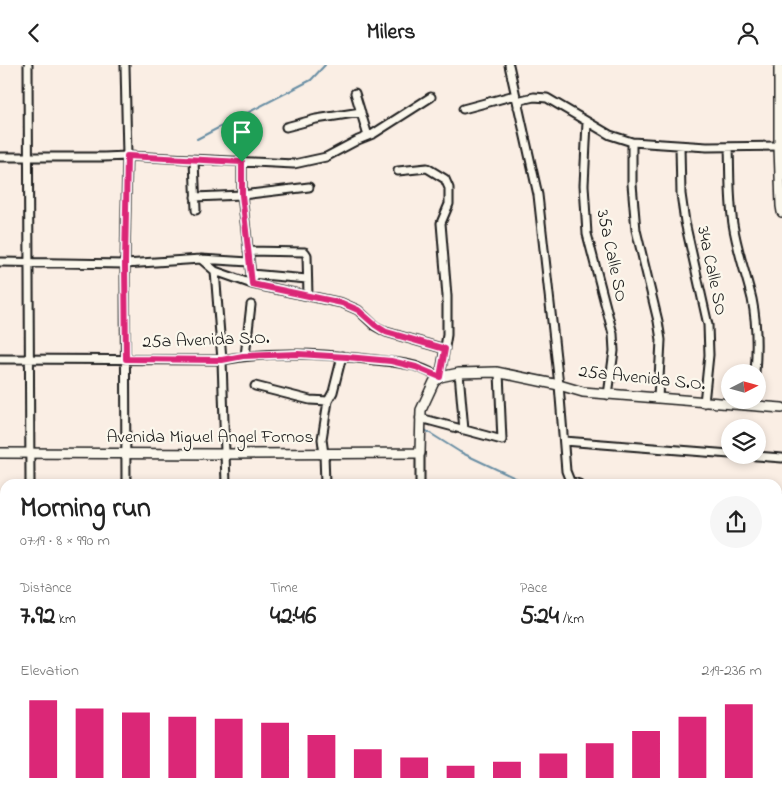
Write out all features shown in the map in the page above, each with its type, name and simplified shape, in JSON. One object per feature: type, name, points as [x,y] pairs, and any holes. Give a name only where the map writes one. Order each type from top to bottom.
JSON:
[{"type":"street","points":[[28,65],[30,479]]},
{"type":"street","points":[[125,65],[127,156],[125,264],[126,479]]},
{"type":"street","points":[[509,65],[538,195],[559,385],[566,471],[569,479]]},
{"type":"street","points":[[779,65],[782,213]]},
{"type":"street","points":[[355,93],[368,136]]},
{"type":"street","points":[[463,109],[515,95]]},
{"type":"street","points":[[0,157],[127,156],[294,164],[326,157],[358,140],[373,135],[430,97]]},
{"type":"street","points":[[518,107],[521,101],[525,99],[534,97],[547,98],[610,135],[632,143],[729,147],[780,146]]},
{"type":"street","points":[[286,127],[316,119],[361,112]]},
{"type":"street","name":"35a Calle SO","points":[[587,122],[584,185],[588,234],[613,334],[614,351],[608,395]]},
{"type":"street","points":[[632,143],[632,184],[636,230],[661,339],[658,397]]},
{"type":"street","name":"34a Calle SO","points":[[680,145],[681,194],[685,222],[708,325],[709,355],[704,403]]},
{"type":"street","points":[[729,147],[733,224],[752,301],[756,326],[756,364]]},
{"type":"street","points":[[194,160],[196,210]]},
{"type":"street","points":[[242,162],[242,195],[252,284]]},
{"type":"street","points":[[398,171],[427,168],[445,179],[449,188],[449,204],[442,223],[447,295],[447,335],[440,377],[434,382],[421,410],[420,479]]},
{"type":"street","points":[[196,197],[242,195],[308,187]]},
{"type":"street","points":[[248,251],[305,252],[307,255],[308,296]]},
{"type":"street","points":[[0,262],[125,264],[201,259],[249,262]]},
{"type":"street","points":[[201,259],[215,271],[252,284],[342,303],[358,310],[386,332],[445,349]]},
{"type":"street","points":[[215,271],[222,360],[226,479]]},
{"type":"street","points":[[251,274],[308,279]]},
{"type":"street","points":[[245,356],[251,305]]},
{"type":"street","name":"25a Avenida S.O.","points":[[0,359],[222,360],[245,356],[298,354],[342,356],[391,361],[416,367],[440,377],[459,373],[499,373],[559,385],[583,392],[721,403]]},
{"type":"street","points":[[325,479],[322,439],[328,401],[333,392],[342,356]]},
{"type":"street","points":[[459,373],[464,429]]},
{"type":"street","points":[[420,418],[502,440],[499,373]]},
{"type":"street","points":[[255,386],[310,400],[328,401]]},
{"type":"street","name":"25a Avenida S.O.","points":[[766,405],[782,408]]},
{"type":"street","points":[[564,441],[721,453]]},
{"type":"street","name":"Avenida Miguel Angel Fornos","points":[[0,453],[420,453]]},
{"type":"street","points":[[766,457],[782,458]]},
{"type":"waterway","points":[[197,139],[311,80],[325,65]]},
{"type":"waterway","points":[[425,430],[460,452],[517,479]]},
{"type":"route","points":[[127,156],[242,162],[242,195],[252,284],[342,303],[358,310],[386,332],[445,349],[440,377],[416,367],[391,361],[298,354],[243,356],[222,360],[126,359],[127,156]]}]
